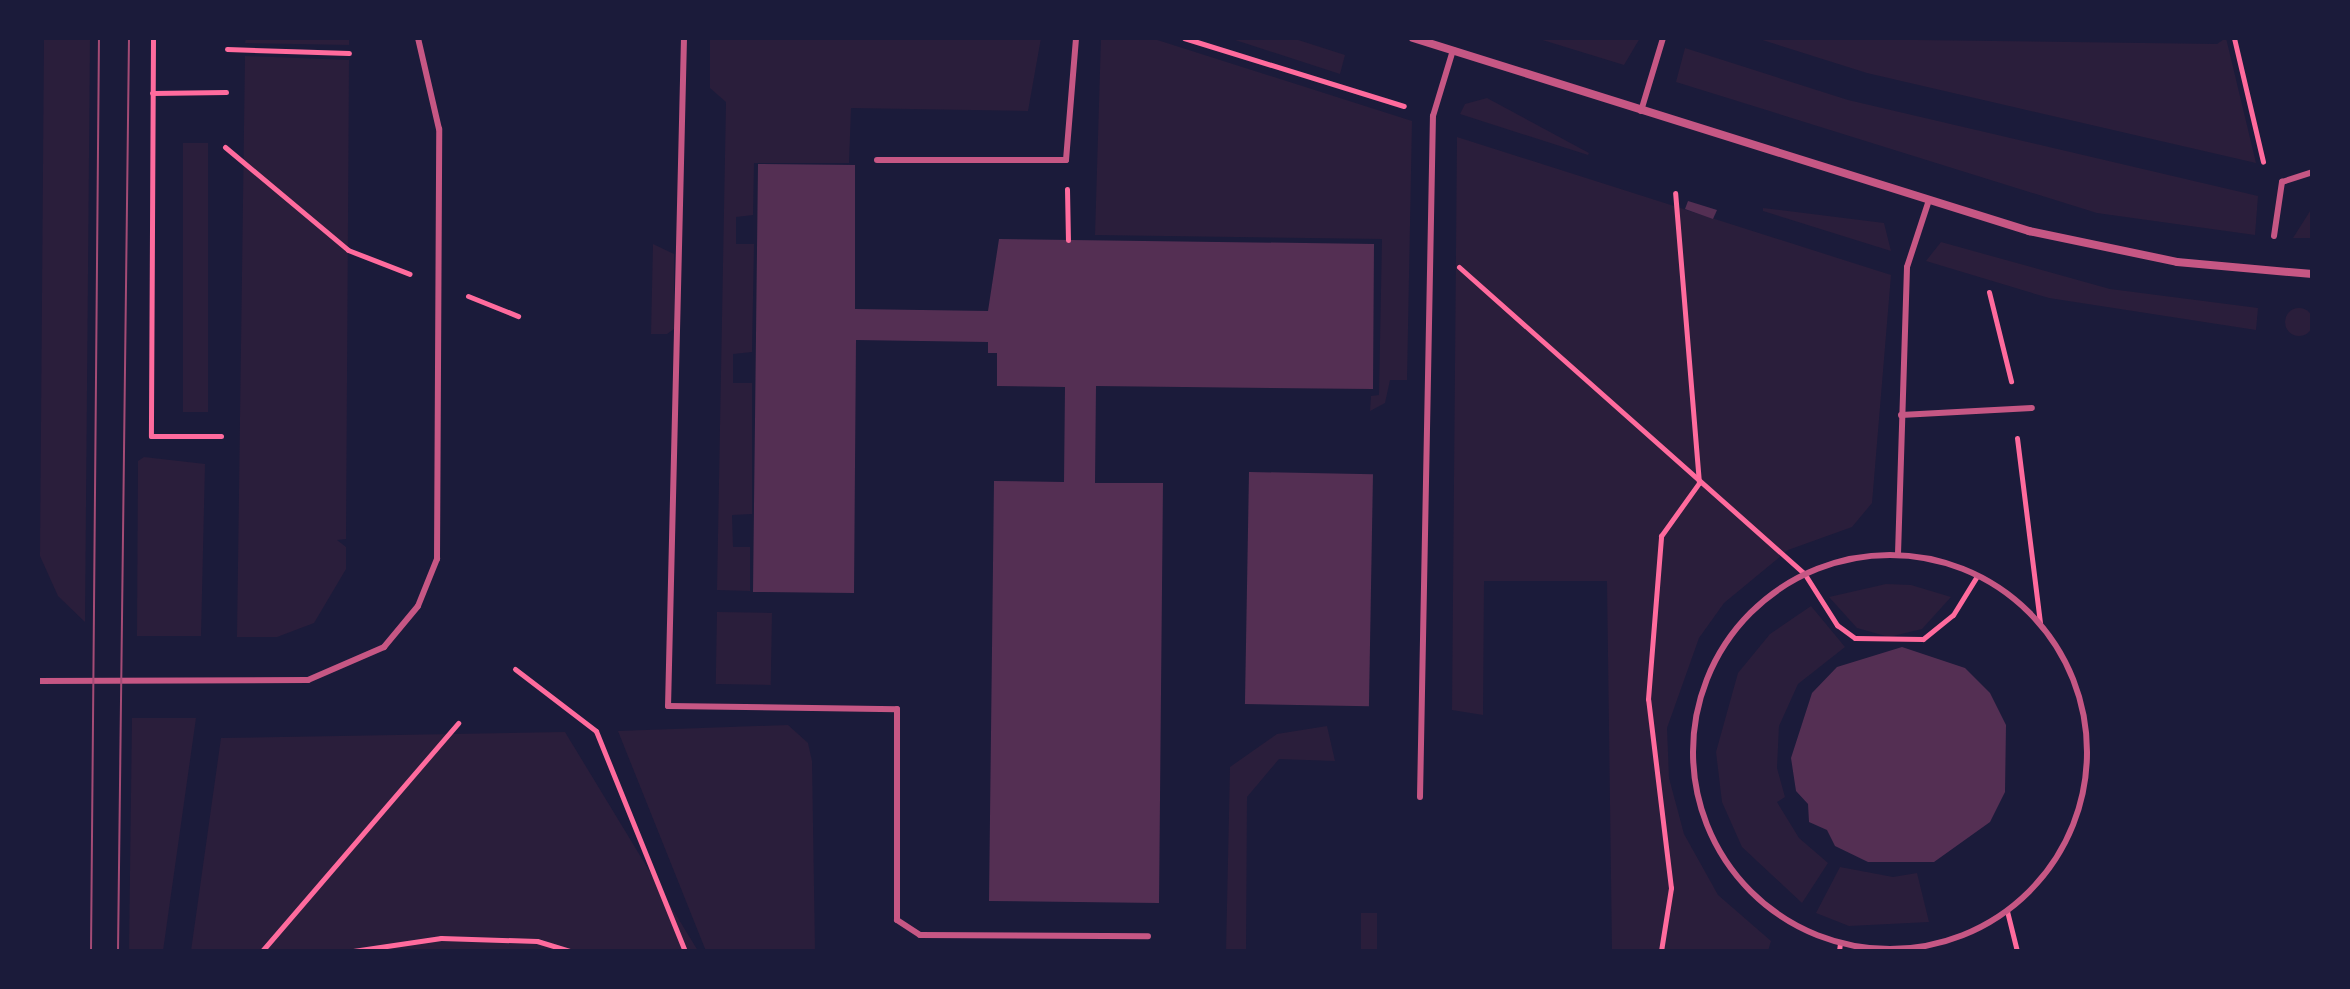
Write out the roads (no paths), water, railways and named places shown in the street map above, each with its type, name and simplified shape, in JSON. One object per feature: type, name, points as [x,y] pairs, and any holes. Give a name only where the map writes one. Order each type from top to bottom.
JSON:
[{"type":"street","points":[[1413,38],[1929,200],[2119,252],[2312,274]]},
{"type":"lane","points":[[38,681],[308,680],[384,647],[418,606],[437,559],[439,129],[418,38]]},
{"type":"lane","points":[[684,38],[668,706],[897,709],[897,920],[920,935],[1148,936]]},
{"type":"lane","points":[[877,160],[1066,160],[1076,38]]},
{"type":"lane","points":[[1641,111],[1663,38]]},
{"type":"lane","points":[[1420,797],[1433,116],[1453,50]]},
{"type":"lane","points":[[2274,236],[2282,182],[2312,172]]},
{"type":"lane","points":[[1898,554],[1907,267],[1929,200]]},
{"type":"lane","points":[[1901,415],[2032,408]]},
{"type":"lane","points":[[1898,554],[1977,576],[2040,623],[2073,682],[2085,720],[2086,774],[2066,839],[2045,874],[2007,911],[1941,941],[1898,949],[1839,947],[1796,926],[1746,885],[1704,818],[1694,770],[1694,723],[1707,676],[1764,599],[1804,573],[1850,558],[1898,554]]},
{"type":"tram line","points":[[91,951],[99,38]]},
{"type":"tram line","points":[[118,951],[129,38]]}]
